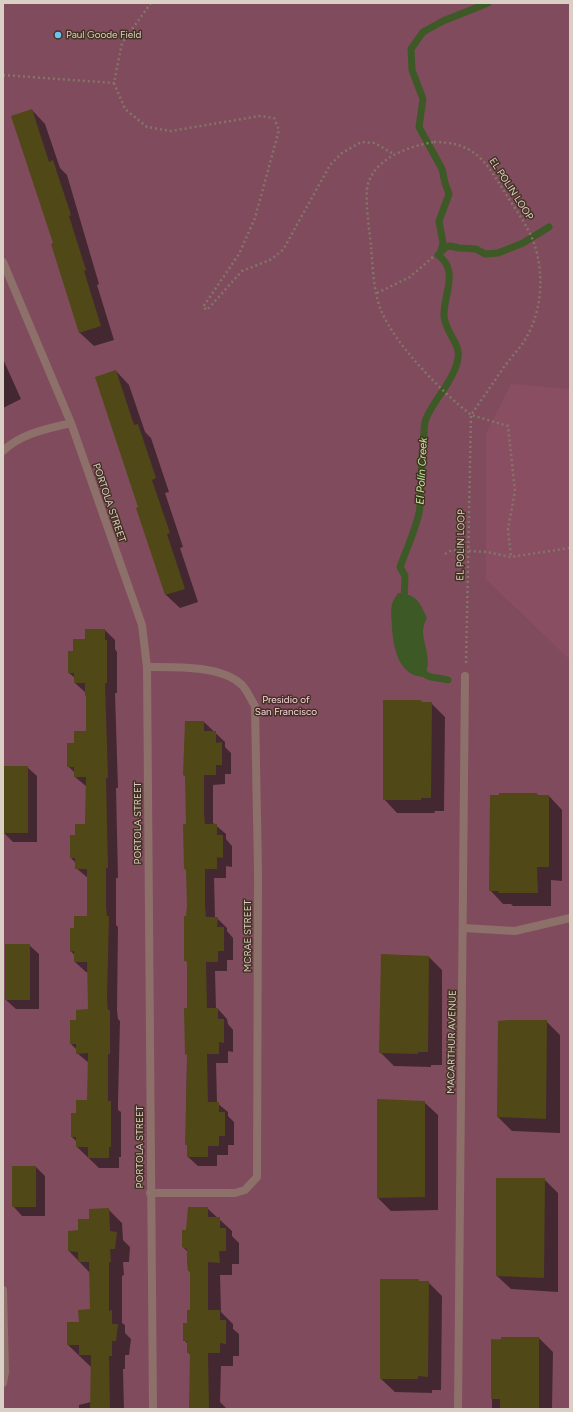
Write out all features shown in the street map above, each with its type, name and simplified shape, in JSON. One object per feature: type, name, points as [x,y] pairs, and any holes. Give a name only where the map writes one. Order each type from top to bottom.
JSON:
[{"type":"street","name":"PORTOLA STREET","points":[[3,262],[71,423],[142,625],[147,667],[150,1192],[153,1409]]},
{"type":"street","points":[[3,450],[16,440],[35,432],[71,423]]},
{"type":"street","name":"MCRAE STREET","points":[[147,667],[183,666],[220,672],[242,685],[254,706],[258,888],[257,1177],[245,1190],[235,1193],[150,1192]]},
{"type":"street","name":"MACARTHUR AVENUE","points":[[458,1409],[466,676]]},
{"type":"street","points":[[464,928],[515,931],[570,918]]},
{"type":"street","points":[[3,1290],[5,1372],[3,1382]]},
{"type":"path","points":[[151,3],[122,43],[114,83],[124,109],[147,127],[171,131],[260,116],[274,118],[279,130],[255,218],[239,254],[203,307],[207,310],[242,271],[270,260],[284,250],[330,166],[342,153],[361,142],[375,143],[395,155]]},
{"type":"path","points":[[3,75],[114,83]]},
{"type":"path","name":"EL POLIN LOOP","points":[[466,676],[471,415],[523,342],[535,316],[541,291],[534,243],[522,219],[493,173],[482,160],[467,147],[451,142],[434,142],[389,157],[375,171],[368,184],[368,216],[378,293],[381,310],[397,336],[452,400],[471,415]]},
{"type":"path","points":[[378,293],[410,277],[434,256]]},
{"type":"path","points":[[471,415],[508,426],[515,491],[508,528],[511,557]]},
{"type":"path","points":[[445,554],[452,550],[487,552],[511,557],[570,548]]},
{"type":"green space","name":"Presidio of San Francisco","points":[[3,3],[570,3],[570,1409],[3,1409]]},
{"type":"shaded area","points":[[511,384],[570,389],[570,660],[486,579],[486,434]]},
{"type":"shaded area","points":[[398,593],[414,597],[420,604],[427,618],[423,636],[428,666],[423,677],[408,671],[403,666],[396,652],[392,629],[391,610],[392,603]]},
{"type":"building","points":[[32,109],[49,162],[53,160],[71,215],[69,216],[86,270],[84,271],[101,326],[79,333],[51,244],[53,243],[11,116]]},
{"type":"building","points":[[116,370],[134,425],[138,424],[156,478],[152,480],[170,533],[167,534],[185,589],[165,595],[95,377]]},
{"type":"building","points":[[85,629],[105,629],[105,640],[107,640],[107,683],[105,683],[108,778],[106,778],[108,868],[106,868],[106,906],[107,916],[109,916],[107,999],[108,1010],[110,1010],[108,1101],[111,1101],[111,1147],[109,1147],[109,1158],[88,1158],[88,1147],[76,1147],[76,1137],[71,1137],[71,1113],[76,1113],[76,1100],[87,1100],[88,1053],[76,1054],[76,1044],[70,1044],[70,1020],[76,1020],[76,1010],[88,1009],[87,962],[74,962],[74,951],[70,952],[70,928],[74,928],[74,916],[87,916],[87,869],[75,869],[75,858],[70,858],[70,835],[75,835],[75,824],[85,824],[86,777],[74,777],[74,767],[67,767],[67,743],[74,743],[74,731],[86,731],[86,696],[85,683],[74,683],[74,673],[68,673],[68,651],[73,651],[73,639],[85,639]]},
{"type":"building","points":[[383,700],[421,700],[422,702],[432,702],[431,798],[421,798],[421,800],[383,800]]},
{"type":"building","points":[[185,721],[204,721],[204,731],[216,731],[216,743],[222,742],[222,765],[216,765],[216,775],[204,775],[205,824],[217,824],[217,835],[223,835],[223,858],[217,857],[217,869],[205,869],[206,917],[218,917],[217,927],[224,927],[224,951],[218,951],[218,962],[206,962],[207,1008],[218,1008],[218,1019],[224,1019],[224,1043],[219,1042],[219,1054],[207,1054],[208,1102],[219,1102],[219,1112],[225,1112],[225,1136],[219,1136],[219,1146],[208,1146],[208,1157],[187,1157],[187,1144],[185,1145],[187,1054],[185,1055],[184,1008],[187,1008],[187,961],[184,961],[184,916],[186,916],[187,906],[183,824],[186,824],[185,776],[183,775]]},
{"type":"building","points":[[3,766],[28,766],[28,833],[3,833]]},
{"type":"building","points":[[499,793],[537,793],[537,795],[549,795],[549,867],[537,867],[538,893],[498,893],[499,891],[489,891],[490,795],[499,795]]},
{"type":"building","points":[[5,944],[30,944],[30,1000],[5,1000]]},
{"type":"building","points":[[381,954],[429,956],[428,1052],[418,1052],[418,1054],[379,1053]]},
{"type":"building","points":[[547,1020],[546,1119],[497,1117],[498,1021]]},
{"type":"building","points":[[377,1099],[425,1101],[425,1197],[377,1198]]},
{"type":"building","points":[[12,1166],[36,1166],[36,1207],[12,1207]]},
{"type":"building","points":[[496,1178],[545,1178],[544,1278],[496,1276]]},
{"type":"building","points":[[188,1207],[208,1207],[208,1217],[220,1217],[220,1228],[226,1228],[226,1251],[219,1251],[220,1263],[208,1262],[208,1310],[220,1310],[220,1320],[226,1320],[226,1344],[220,1343],[220,1353],[208,1353],[209,1409],[189,1409],[190,1353],[187,1353],[187,1341],[183,1341],[183,1323],[187,1323],[187,1310],[190,1310],[190,1271],[188,1271],[187,1249],[182,1247],[182,1230],[186,1230]]},
{"type":"building","points":[[109,1208],[110,1231],[117,1232],[115,1249],[110,1249],[111,1262],[109,1262],[109,1311],[112,1310],[112,1324],[118,1324],[116,1341],[112,1341],[112,1356],[109,1356],[110,1409],[90,1409],[91,1355],[79,1355],[79,1345],[67,1345],[67,1322],[79,1322],[78,1310],[90,1309],[89,1262],[78,1262],[78,1252],[68,1251],[68,1231],[78,1230],[78,1219],[89,1219],[89,1209]]},
{"type":"building","points":[[380,1279],[419,1279],[419,1281],[429,1281],[428,1377],[418,1376],[418,1379],[380,1379]]},
{"type":"building","points":[[501,1337],[539,1337],[539,1409],[500,1409],[500,1399],[491,1399],[491,1339],[501,1340]]},
{"type":"waterway","name":"El Polín Creek","points":[[441,251],[443,243],[439,221],[449,194],[442,169],[419,127],[423,99],[412,70],[411,49],[423,32],[443,21],[488,3]]},
{"type":"waterway","name":"El Polín Creek","points":[[404,602],[405,576],[400,567],[419,512],[425,422],[429,412],[453,374],[458,358],[457,348],[447,327],[444,316],[444,308],[449,284],[448,268],[445,261],[438,255],[446,247],[450,246],[476,249],[485,254],[498,253],[523,243],[549,227]]},
{"type":"waterway","name":"El Polín Creek","points":[[419,667],[428,676],[448,680]]},
{"type":"place","name":"Paul Goode Field","points":[[58,35]]}]
